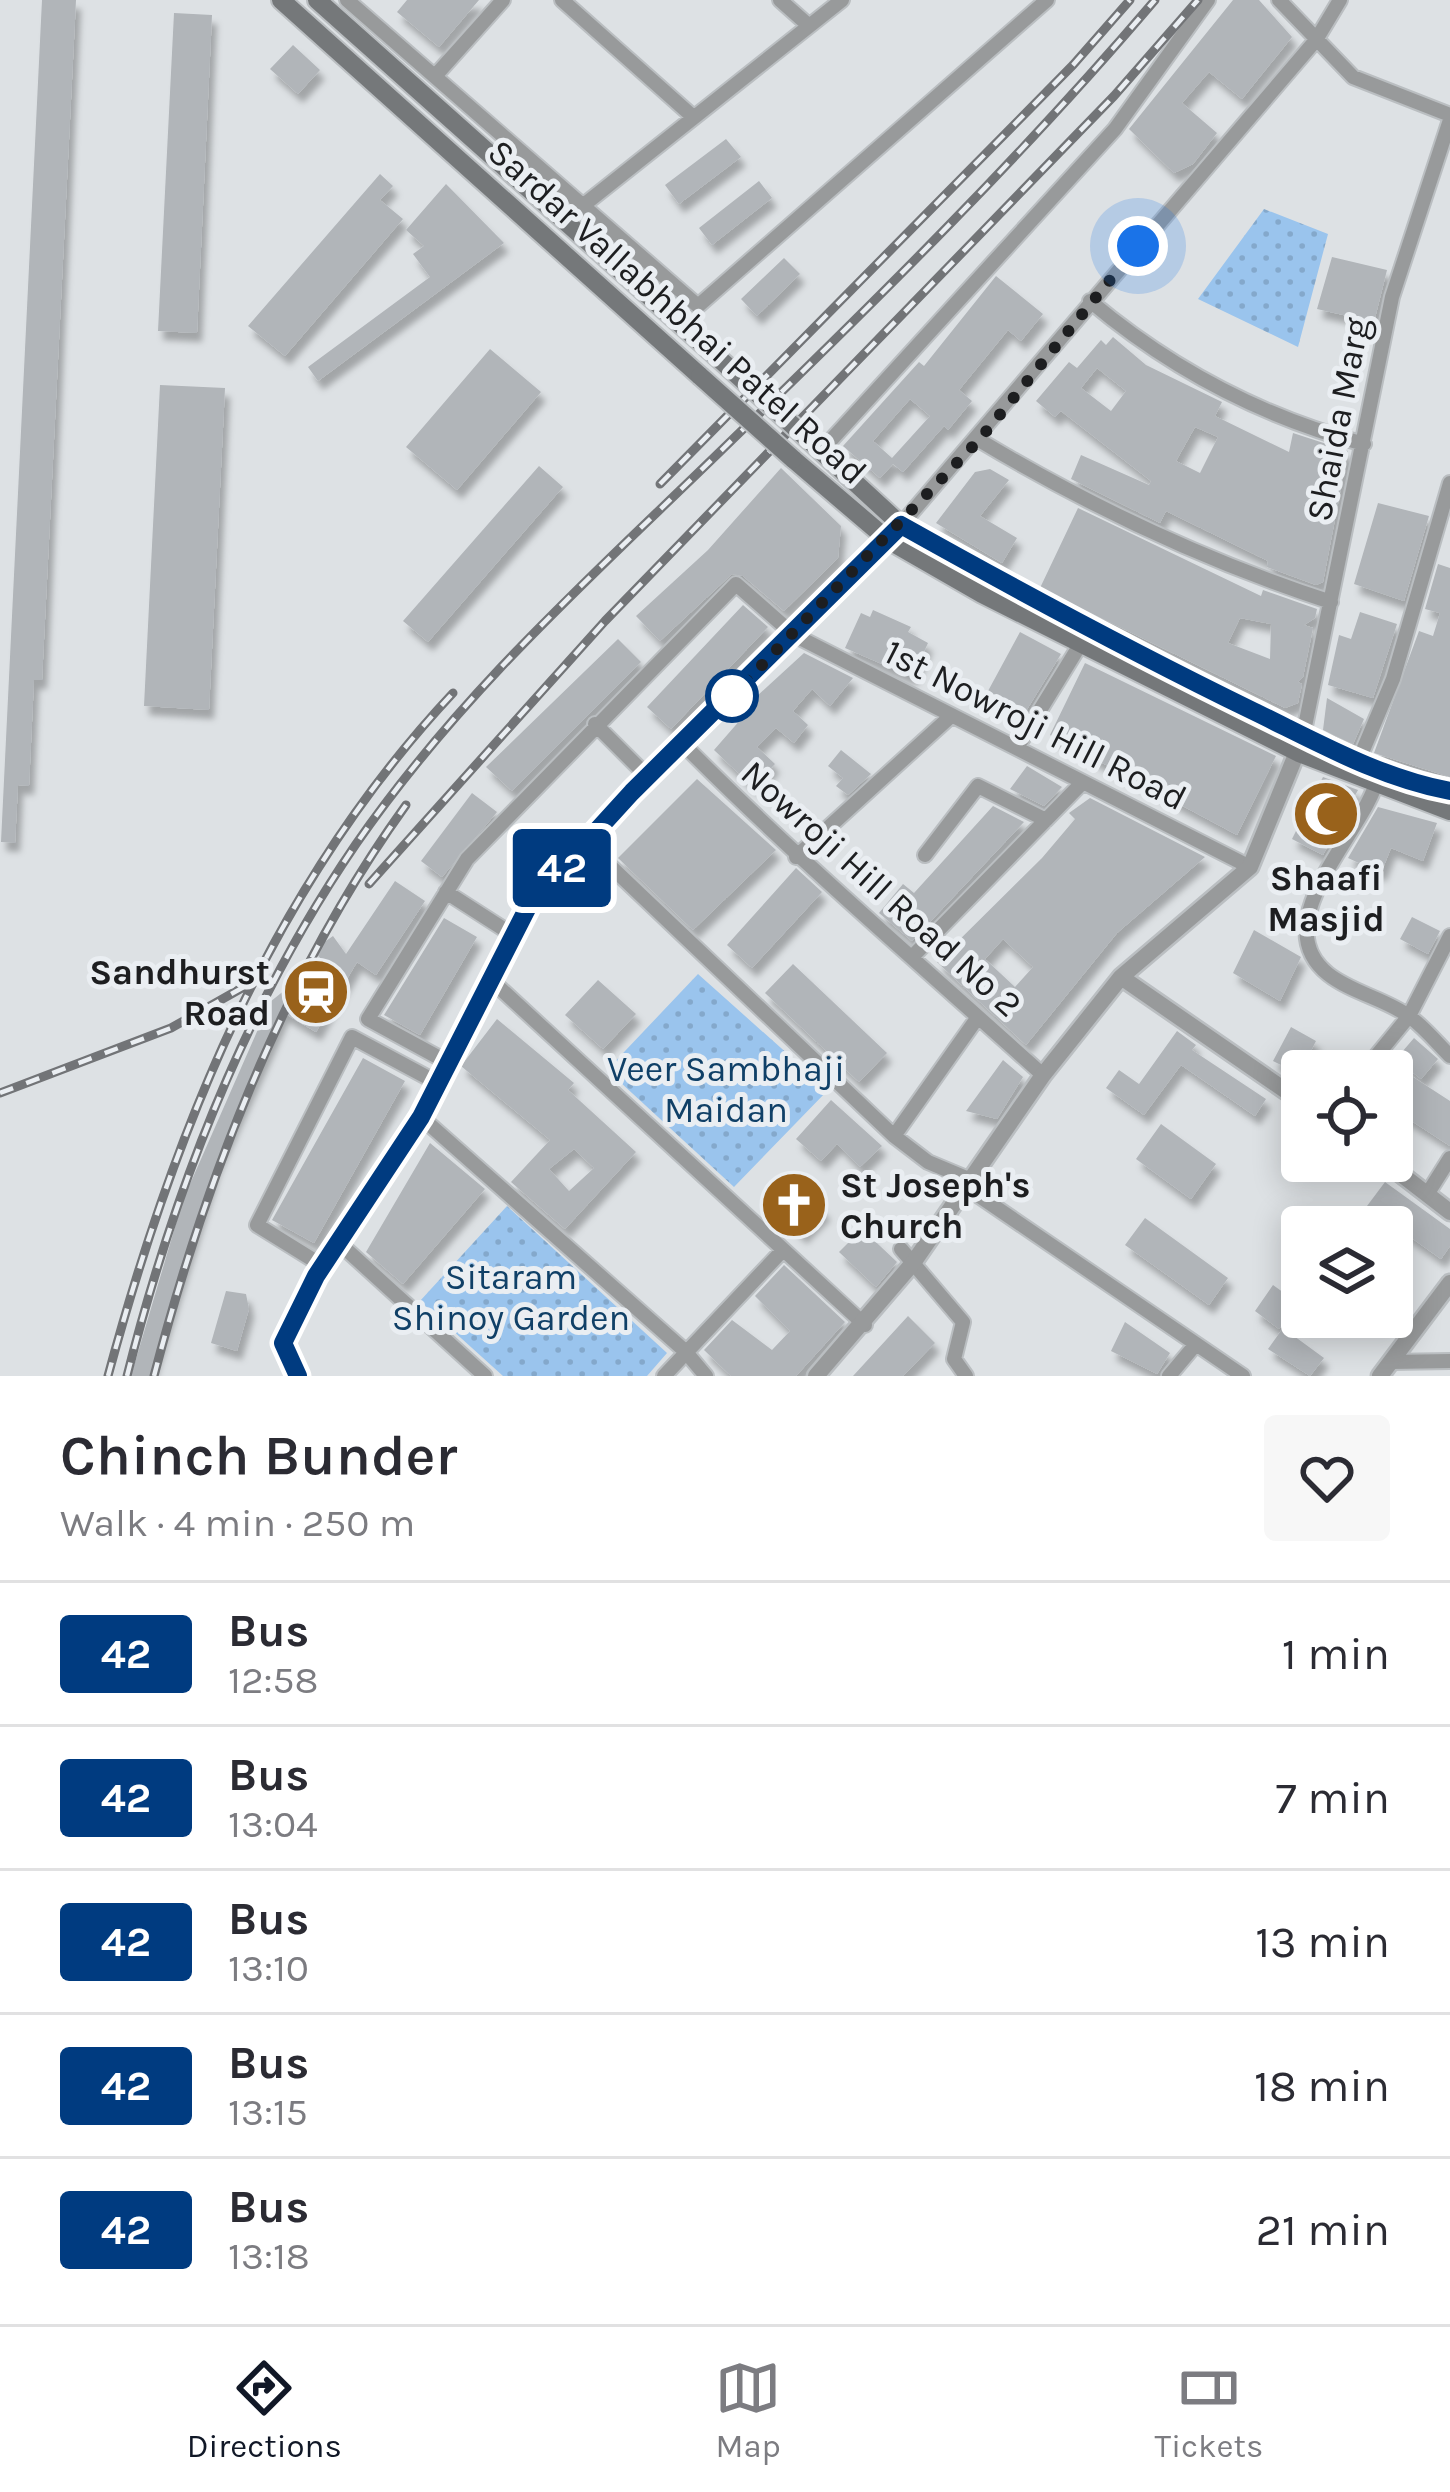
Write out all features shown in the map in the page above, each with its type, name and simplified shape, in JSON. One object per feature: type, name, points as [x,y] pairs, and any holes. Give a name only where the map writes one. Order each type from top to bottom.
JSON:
[{"type":"main road","name":"Sardar Vallabhbhai Patel Road","points":[[281,0],[793,459],[894,532],[1084,637],[1450,812]]},
{"type":"main road","name":"Sardar Vallabhbhai Patel Road","points":[[317,0],[816,445],[894,532]]},
{"type":"main road","name":"Sardar Vallabhbhai Patel Road","points":[[1301,744],[1358,762],[1377,779],[1450,791]]},
{"type":"street","points":[[347,0],[698,306],[1048,0]]},
{"type":"street","points":[[436,75],[503,0]]},
{"type":"street","points":[[562,0],[691,115]]},
{"type":"street","points":[[780,0],[807,24]]},
{"type":"street","points":[[585,204],[691,115],[842,0]]},
{"type":"street","points":[[816,445],[1115,129],[1208,0]]},
{"type":"street","points":[[1279,0],[1353,77],[1450,117]]},
{"type":"street","points":[[298,1376],[283,1343],[323,1266],[421,1117],[529,905],[979,440],[1090,301],[1316,40],[1340,0]]},
{"type":"street","name":"Shaida Marg","points":[[1301,744],[1392,297],[1450,117]]},
{"type":"street","points":[[1090,301],[1152,353],[1291,422],[1364,444]]},
{"type":"street","points":[[979,440],[1052,484],[1261,579],[1330,602]]},
{"type":"street","points":[[1358,762],[1393,680],[1450,483]]},
{"type":"street","name":"1st Nowroji Hill Road","points":[[595,724],[736,584],[794,634],[1250,867]]},
{"type":"street","points":[[1018,746],[1084,637]]},
{"type":"street","points":[[796,857],[951,716]]},
{"type":"street","points":[[447,1062],[368,1018],[467,860],[595,724],[648,777]]},
{"type":"street","name":"Nowroji Hill Road No 2","points":[[683,744],[796,857],[914,955],[1043,1075]]},
{"type":"street","points":[[816,1376],[865,1325],[907,1256],[969,1183],[1043,1075],[1121,977],[1250,867],[1301,744]]},
{"type":"street","points":[[1377,779],[1314,892],[1307,926],[1315,959],[1329,974],[1409,1016],[1450,1056]]},
{"type":"street","points":[[914,955],[1083,782]]},
{"type":"street","points":[[925,855],[978,786],[1046,820]]},
{"type":"street","points":[[585,842],[893,1136],[928,1162],[969,1183],[1243,1376]]},
{"type":"street","points":[[446,892],[513,935]]},
{"type":"street","points":[[1381,1050],[1409,1016],[1450,936]]},
{"type":"street","points":[[1121,977],[1281,1087]]},
{"type":"street","points":[[490,979],[865,1325]]},
{"type":"street","points":[[893,1136],[978,1017]]},
{"type":"street","points":[[323,1266],[257,1225],[352,1037],[436,1082]]},
{"type":"street","points":[[421,1117],[685,1351],[706,1376]]},
{"type":"street","points":[[1428,1193],[1450,1158]]},
{"type":"street","points":[[1413,1182],[1450,1212]]},
{"type":"street","points":[[338,1242],[485,1376]]},
{"type":"street","points":[[664,1376],[783,1250]]},
{"type":"street","points":[[907,1256],[963,1322],[954,1359],[966,1376]]},
{"type":"street","points":[[1386,1369],[1450,1283]]},
{"type":"street","points":[[1169,1376],[1196,1344]]},
{"type":"street","points":[[1386,1369],[1450,1361]]},
{"type":"green space","points":[[1264,209],[1328,234],[1298,347],[1198,299]]},
{"type":"green space","name":"Veer Sambhaji Maidan","points":[[698,974],[828,1090],[734,1187],[607,1070]]},
{"type":"green space","name":"Sitaram Shinoy Garden","points":[[507,1206],[667,1353],[647,1376],[503,1376],[420,1301]]},
{"type":"building","points":[[42,0],[76,0],[42,680],[34,680],[29,786],[18,785],[15,843],[1,842]]},
{"type":"building","points":[[407,0],[479,0],[439,47],[397,12]]},
{"type":"building","points":[[1233,0],[1259,0],[1292,37],[1242,99],[1209,72],[1182,103],[1217,133],[1193,164],[1174,173],[1129,129]]},
{"type":"building","points":[[174,13],[212,15],[197,333],[158,331]]},
{"type":"building","points":[[293,45],[320,70],[298,94],[270,69]]},
{"type":"building","points":[[726,139],[741,157],[679,204],[665,185]]},
{"type":"building","points":[[380,174],[393,186],[380,200],[403,219],[285,356],[248,326]]},
{"type":"building","points":[[759,181],[772,198],[712,245],[699,228]]},
{"type":"building","points":[[446,184],[504,243],[318,381],[308,367],[430,277],[413,254],[424,246],[406,230]]},
{"type":"building","points":[[1332,257],[1387,270],[1374,322],[1317,309]]},
{"type":"building","points":[[784,258],[800,274],[757,316],[741,299]]},
{"type":"building","points":[[996,276],[1043,314],[1021,341],[1008,330],[959,390],[972,401],[948,430],[944,426],[903,472],[893,464],[880,478],[843,446],[919,362],[924,366]],"holes":[[[910,399],[930,416],[892,458],[873,441]]]},
{"type":"building","points":[[1113,337],[1146,365],[1222,402],[1215,416],[1289,452],[1293,433],[1348,451],[1323,582],[1316,585],[1267,567],[1268,561],[1166,511],[1160,523],[1071,479],[1081,455],[1149,485],[1151,481],[1061,411],[1055,417],[1036,401],[1069,362],[1077,368],[1101,340],[1106,345]],"holes":[[[1097,368],[1126,391],[1111,411],[1081,388]],[[1195,427],[1218,437],[1200,473],[1176,461]]]},
{"type":"building","points":[[490,349],[541,392],[457,490],[406,447]]},
{"type":"building","points":[[160,385],[225,388],[209,710],[144,706]]},
{"type":"building","points":[[539,466],[563,487],[428,642],[403,621]]},
{"type":"building","points":[[781,468],[841,526],[838,558],[784,611],[743,576],[732,574],[660,641],[636,616],[708,550]]},
{"type":"building","points":[[990,469],[1009,480],[980,516],[1017,538],[1002,563],[936,523],[975,472]]},
{"type":"building","points":[[1378,503],[1429,516],[1404,601],[1354,584]]},
{"type":"building","points":[[1078,508],[1261,596],[1263,590],[1317,609],[1315,618],[1304,625],[1313,628],[1298,682],[1302,684],[1298,703],[1285,708],[1040,588]],"holes":[[[1240,618],[1271,624],[1270,659],[1228,643]]]},
{"type":"building","points":[[1438,564],[1450,568],[1450,777],[1374,753],[1419,631],[1433,636],[1440,613],[1425,609]]},
{"type":"building","points":[[743,605],[768,627],[671,729],[647,707]]},
{"type":"building","points":[[873,610],[911,627],[908,632],[928,643],[912,677],[845,648],[861,613],[870,617]]},
{"type":"building","points":[[1360,612],[1397,624],[1373,698],[1328,685],[1339,635],[1351,639]]},
{"type":"building","points":[[1020,632],[1061,654],[1026,711],[988,691]]},
{"type":"building","points":[[618,639],[641,662],[512,791],[486,767]]},
{"type":"building","points":[[804,653],[853,678],[830,706],[812,689],[793,711],[808,725],[794,743],[776,728],[757,747],[775,764],[753,787],[714,750],[748,711],[745,707]]},
{"type":"building","points":[[1085,663],[1276,756],[1237,835],[1050,735]]},
{"type":"building","points":[[1327,698],[1364,719],[1353,744],[1323,730]]},
{"type":"building","points":[[841,750],[871,774],[848,795],[836,786],[843,778],[828,766]]},
{"type":"building","points":[[1027,766],[1062,787],[1044,806],[1010,789]]},
{"type":"building","name":"Shaafi Masjid","points":[[1323,777],[1358,790],[1323,855],[1292,839]]},
{"type":"building","points":[[697,779],[776,850],[693,930],[618,858]]},
{"type":"building","points":[[472,793],[497,812],[442,877],[421,861]]},
{"type":"building","points":[[1090,798],[1205,857],[1117,933],[1026,1045],[937,962],[1042,858],[1075,819],[1069,813]],"holes":[[[1003,939],[1033,967],[1015,987],[985,959]]]},
{"type":"building","points":[[993,806],[1024,822],[912,941],[879,913],[903,884],[914,893]]},
{"type":"building","points":[[1378,807],[1437,823],[1423,861],[1391,848],[1381,873],[1348,858]]},
{"type":"building","points":[[796,868],[822,892],[752,968],[727,945]]},
{"type":"building","points":[[395,881],[425,901],[376,975],[357,962],[316,1032],[284,1013],[216,1164],[150,1376],[131,1376],[183,1200],[270,1002],[322,960],[313,950],[333,936],[346,954]]},
{"type":"building","points":[[1412,917],[1440,931],[1428,954],[1400,939]]},
{"type":"building","points":[[444,918],[477,937],[420,1035],[384,1015]]},
{"type":"building","points":[[1254,930],[1301,957],[1280,1001],[1233,973]]},
{"type":"building","points":[[793,964],[887,1053],[859,1082],[765,993]]},
{"type":"building","points":[[598,980],[636,1014],[603,1049],[565,1015]]},
{"type":"building","points":[[497,1019],[574,1083],[568,1090],[636,1152],[565,1229],[511,1182],[550,1140],[461,1066]],"holes":[[[574,1149],[594,1168],[569,1191],[549,1169]]]},
{"type":"building","points":[[1291,1027],[1316,1041],[1311,1050],[1281,1050],[1281,1065],[1273,1061]]},
{"type":"building","points":[[1177,1031],[1196,1045],[1192,1050],[1266,1099],[1255,1116],[1181,1065],[1144,1115],[1106,1088],[1119,1070],[1139,1084]]},
{"type":"building","points":[[1414,1038],[1438,1059],[1421,1079],[1413,1073],[1413,1050],[1404,1050]]},
{"type":"building","points":[[363,1058],[405,1081],[314,1243],[272,1220]]},
{"type":"building","points":[[1003,1060],[1023,1077],[997,1119],[966,1111]]},
{"type":"building","points":[[1413,1077],[1450,1101],[1450,1146],[1413,1122]]},
{"type":"building","points":[[831,1100],[882,1146],[860,1167],[837,1144],[821,1161],[796,1139]]},
{"type":"building","points":[[1161,1124],[1216,1164],[1191,1199],[1136,1159]]},
{"type":"building","points":[[430,1143],[485,1189],[403,1284],[366,1252]]},
{"type":"building","name":"St Joseph's Church","points":[[785,1173],[826,1211],[802,1235],[762,1198]]},
{"type":"building","points":[[1385,1182],[1450,1229],[1450,1246],[1441,1259],[1413,1239],[1413,1206],[1367,1206]]},
{"type":"building","points":[[1145,1218],[1228,1278],[1209,1305],[1125,1245]]},
{"type":"building","points":[[862,1229],[897,1262],[876,1287],[839,1252]]},
{"type":"building","points":[[784,1265],[845,1322],[796,1376],[731,1376],[704,1350],[732,1320],[772,1350],[790,1331],[755,1296]]},
{"type":"building","points":[[1273,1285],[1281,1291],[1279,1329],[1255,1311]]},
{"type":"building","points":[[226,1291],[246,1294],[249,1309],[237,1351],[211,1343]]},
{"type":"building","points":[[908,1316],[935,1343],[903,1376],[853,1376]]},
{"type":"building","points":[[1125,1322],[1170,1353],[1157,1374],[1111,1351]]},
{"type":"building","points":[[1281,1331],[1281,1338],[1297,1338],[1324,1358],[1310,1376],[1268,1349]]},
{"type":"railway","points":[[660,484],[1073,65],[1130,0]]},
{"type":"railway","points":[[127,1376],[191,1168],[248,1033],[317,905],[398,787],[535,632],[949,225],[1155,0]]},
{"type":"railway","points":[[369,884],[605,621],[1114,96],[1198,0]]},
{"type":"railway","points":[[108,1376],[165,1191],[238,1013],[333,845],[453,693]]},
{"type":"railway","points":[[154,1376],[198,1226],[254,1079],[323,937],[406,805]]},
{"type":"railway","points":[[0,1093],[171,1028],[249,984]]},
{"type":"bus line","name":"42","points":[[298,1376],[283,1343],[316,1276],[421,1117],[529,905],[632,792],[901,525],[1086,629],[1330,749],[1379,771],[1450,791]]},
{"type":"place","name":"Shaafi Masjid","points":[[1326,814]]},
{"type":"place","name":"Sandhurst Road","points":[[316,992]]},
{"type":"place","name":"St Joseph's Church","points":[[794,1205]]},
{"type":"route","points":[[732,696],[888,540],[979,440],[1138,246]]}]
